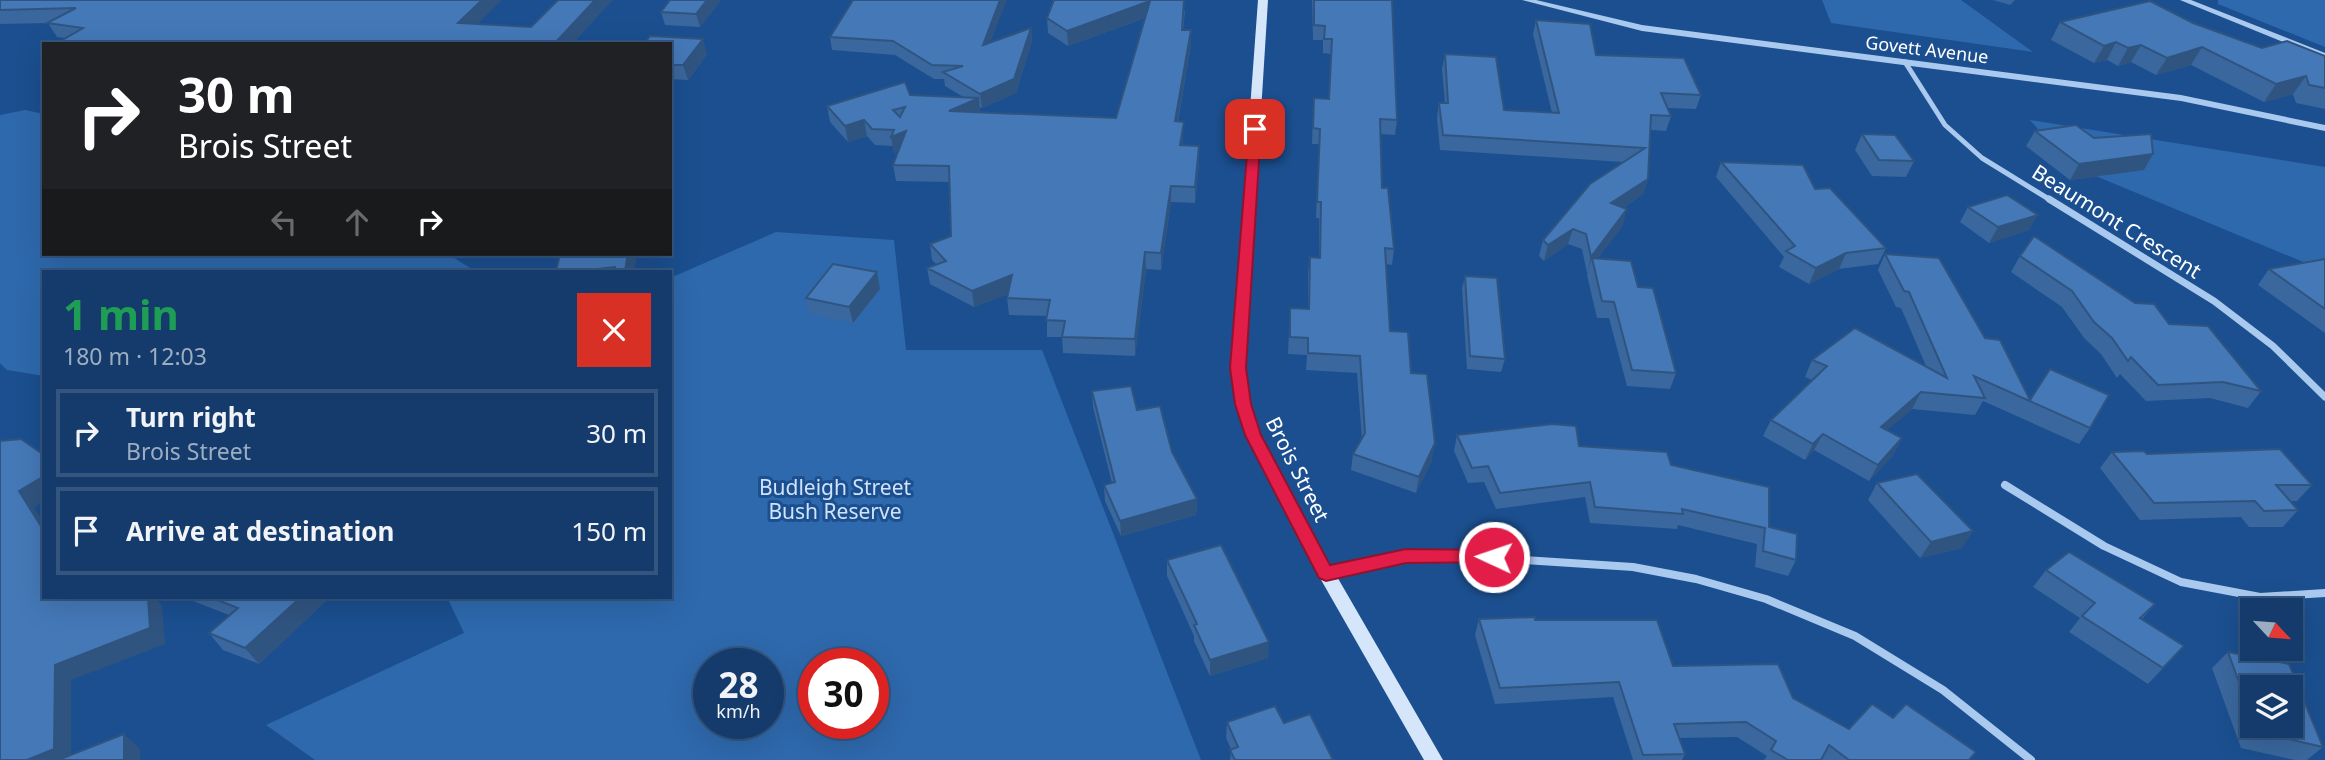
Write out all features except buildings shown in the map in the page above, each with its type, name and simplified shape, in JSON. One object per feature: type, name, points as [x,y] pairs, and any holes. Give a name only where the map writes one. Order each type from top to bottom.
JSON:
[{"type":"main road","name":"Brois Street","points":[[1263,0],[1238,368],[1243,404],[1253,435],[1326,573],[1434,760]]},
{"type":"street","name":"Govett Avenue","points":[[1526,0],[1642,28],[2169,97],[2325,128]]},
{"type":"street","points":[[2184,0],[2325,56]]},
{"type":"street","name":"Beaumont Crescent","points":[[1905,62],[1945,125],[1982,158],[2214,300],[2273,346],[2325,397]]},
{"type":"street","points":[[2005,485],[2104,547],[2181,582],[2260,597],[2325,593]]},
{"type":"street","points":[[1326,573],[1406,556],[1447,555],[1633,567],[1696,579],[1766,599],[1854,636],[1943,690],[2031,760]]},
{"type":"green space","points":[[1822,0],[1961,0],[2033,52],[1831,23]]},
{"type":"green space","points":[[2218,0],[2325,0],[2325,47],[2218,4]]},
{"type":"green space","points":[[25,110],[42,114],[42,256],[451,256],[473,270],[42,270],[42,376],[7,370],[0,363],[0,115]]},
{"type":"green space","points":[[2030,120],[2325,167],[2325,271],[2098,177],[2049,142]]},
{"type":"green space","name":"Budleigh Street Bush Reserve","points":[[776,232],[894,240],[906,350],[1042,350],[1201,760],[315,760],[266,725],[464,633],[448,599],[672,599],[672,277]]},
{"type":"route","points":[[1255,129],[1238,368],[1243,404],[1253,435],[1326,573],[1406,556],[1494,557]]}]
